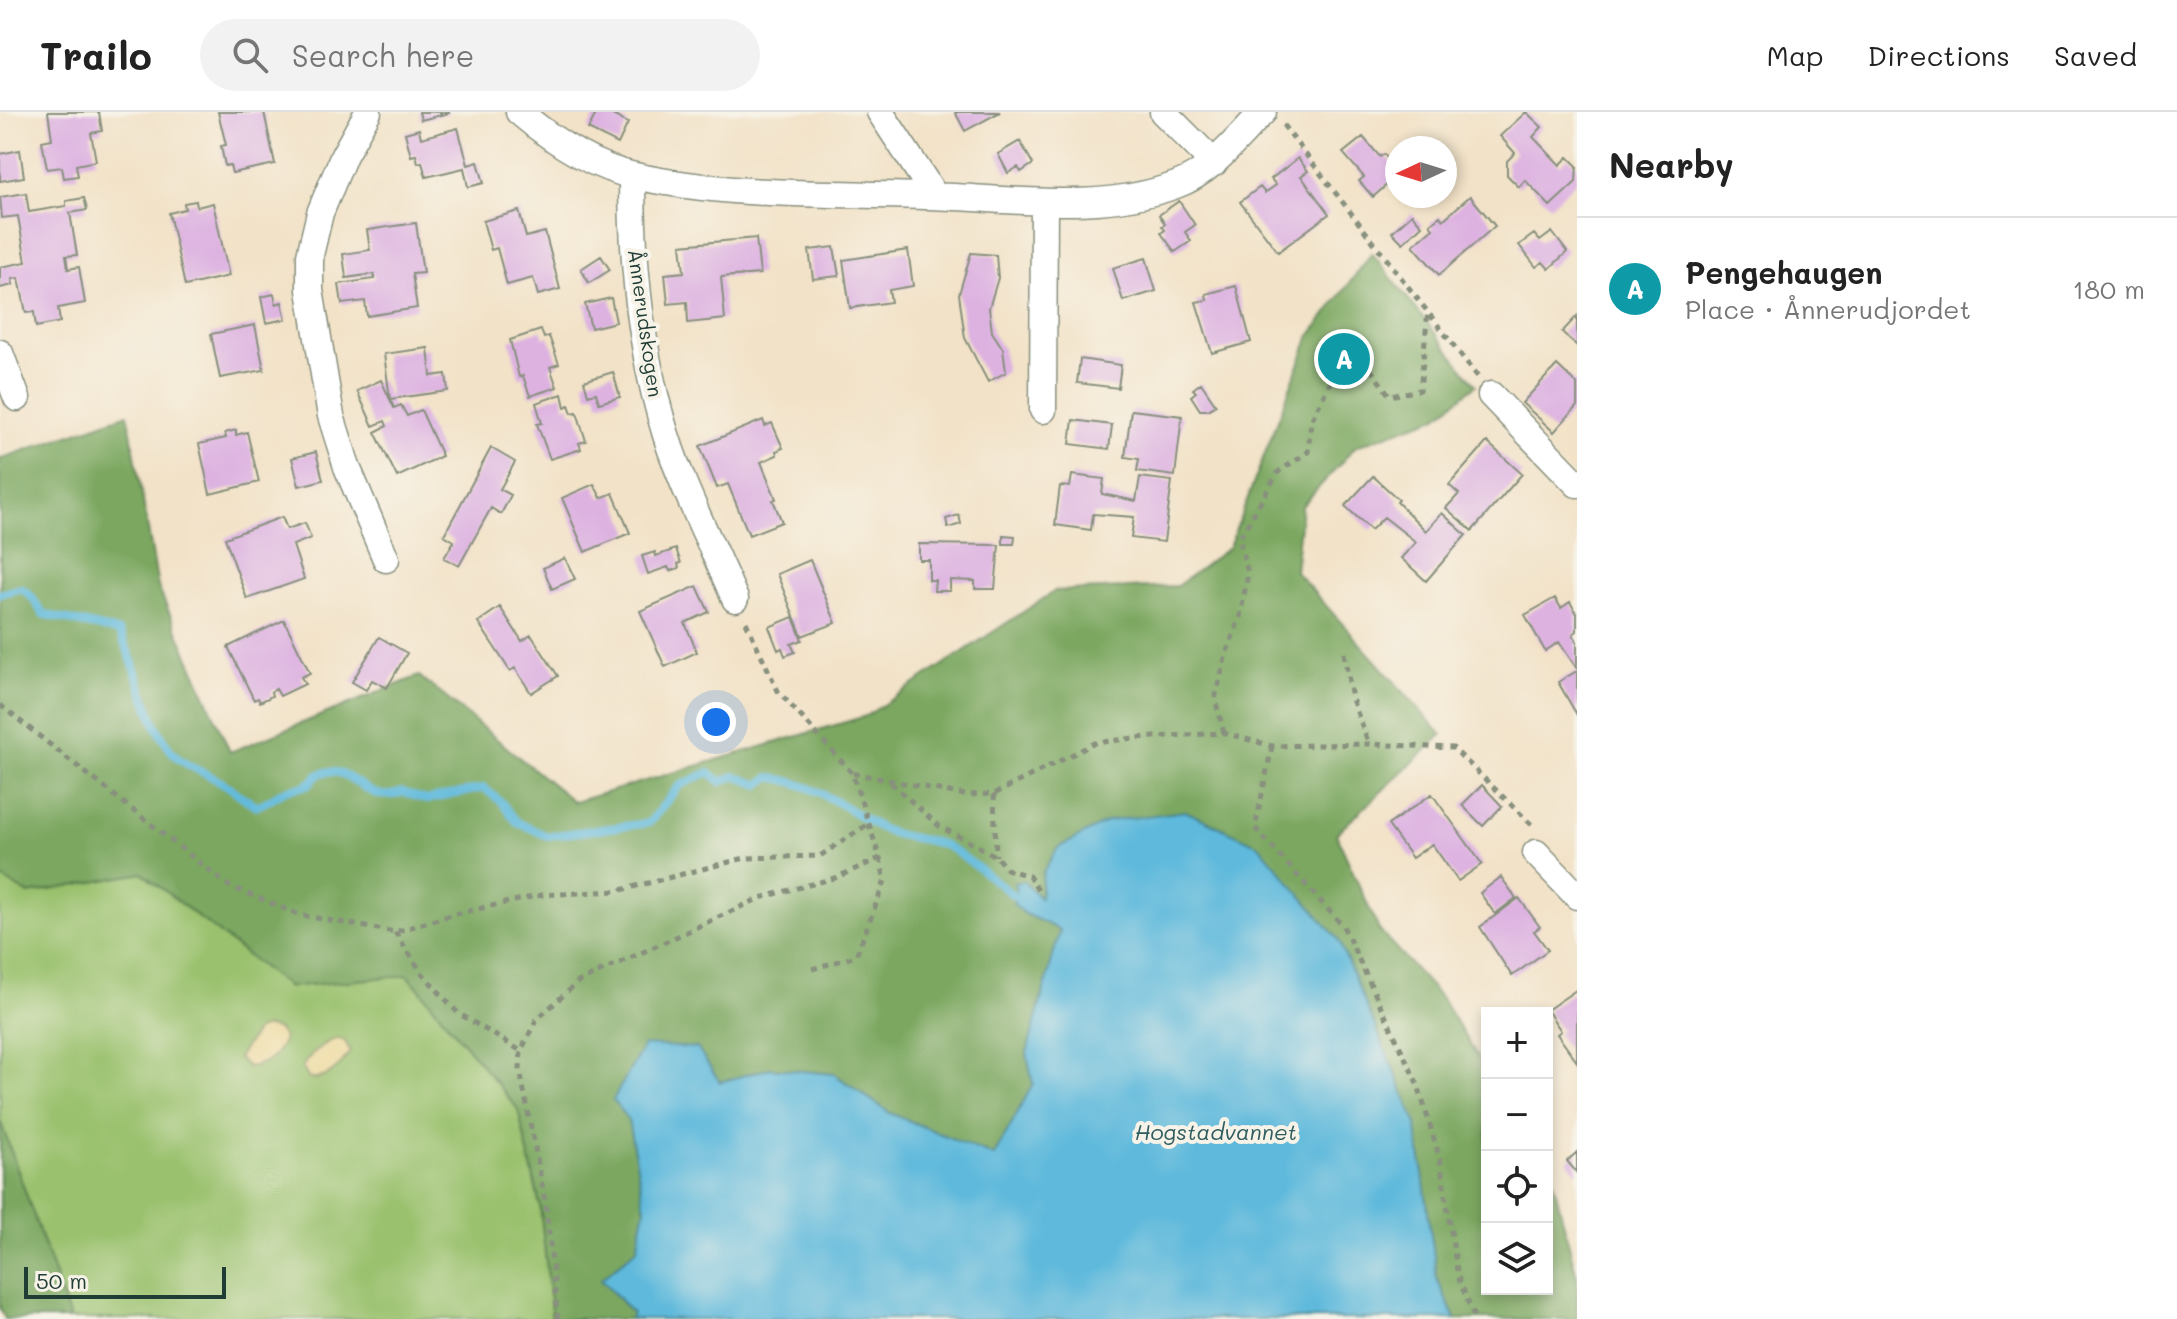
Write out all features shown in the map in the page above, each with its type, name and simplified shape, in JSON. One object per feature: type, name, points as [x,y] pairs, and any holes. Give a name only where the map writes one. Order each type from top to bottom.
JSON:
[{"type":"street","points":[[368,112],[344,155],[320,213],[310,255],[310,290],[331,416],[347,467],[386,559]]},
{"type":"street","points":[[519,112],[542,131],[586,158],[632,176],[694,186],[778,192],[1044,202],[1111,201],[1179,185],[1214,163],[1272,118]]},
{"type":"street","points":[[880,112],[935,196]]},
{"type":"street","points":[[1163,112],[1214,163]]},
{"type":"street","name":"Ånnerudskogen","points":[[632,176],[638,294],[661,418],[676,463],[735,599]]},
{"type":"street","points":[[1043,410],[1044,202]]},
{"type":"street","points":[[0,353],[17,398]]},
{"type":"street","points":[[1491,395],[1577,484]]},
{"type":"street","points":[[1540,846],[1577,896]]},
{"type":"path","points":[[1272,118],[1428,311],[1491,395]]},
{"type":"path","points":[[1224,733],[1215,699],[1226,654],[1240,617],[1248,573],[1239,539],[1278,472],[1308,452],[1311,421],[1332,379],[1371,370],[1390,396],[1420,390],[1428,311]]},
{"type":"path","points":[[735,599],[778,691],[852,773],[885,881],[856,956],[812,969]]},
{"type":"path","points":[[1344,653],[1352,699],[1369,744]]},
{"type":"path","points":[[0,705],[229,886],[300,915],[395,932],[455,914],[541,895],[617,891],[745,858],[820,856],[868,823]]},
{"type":"path","points":[[852,773],[890,783],[965,795],[994,794],[1095,743],[1224,733],[1272,746],[1369,744],[1453,748],[1540,846]]},
{"type":"path","points":[[1272,746],[1255,828],[1343,926],[1418,1085],[1440,1159],[1458,1277],[1475,1319]]},
{"type":"path","points":[[890,783],[939,826],[996,856],[1006,869],[1029,876],[1038,890]]},
{"type":"path","points":[[994,794],[996,856]]},
{"type":"path","points":[[558,1319],[546,1206],[520,1070],[521,1051],[536,1020],[578,982],[760,898],[835,878],[880,858]]},
{"type":"path","points":[[395,932],[422,973],[458,1013],[521,1051]]},
{"type":"green space","points":[[1372,253],[1476,385],[1436,417],[1356,446],[1302,506],[1295,571],[1442,735],[1336,834],[1379,930],[1441,998],[1481,1062],[1481,1295],[1553,1295],[1553,1180],[1577,1277],[1577,1319],[1455,1319],[1437,1279],[1416,1122],[1043,872],[1040,899],[1023,913],[1060,930],[1027,1053],[1033,1084],[994,1156],[890,1113],[834,1074],[770,1068],[720,1082],[628,1120],[645,1208],[637,1249],[601,1279],[632,1313],[630,1319],[552,1319],[540,1204],[518,1109],[408,975],[288,987],[142,873],[29,894],[0,877],[0,459],[128,414],[158,587],[230,752],[419,676],[574,802],[866,716],[1055,591],[1177,586],[1229,547],[1310,336]]},
{"type":"green space","points":[[142,873],[288,987],[408,975],[518,1109],[540,1207],[552,1319],[70,1319],[0,1120],[0,877],[29,894]]},
{"type":"green space","points":[[0,1120],[70,1319],[5,1319],[0,1308]]},
{"type":"sand","points":[[266,1027],[277,1029],[284,1038],[282,1044],[266,1061],[248,1067],[238,1058],[257,1030]]},
{"type":"sand","points":[[337,1038],[345,1041],[350,1051],[346,1057],[328,1075],[309,1079],[302,1067],[317,1050]]},
{"type":"water","name":"Hogstadvannet","points":[[1185,811],[1259,845],[1338,939],[1416,1122],[1437,1279],[1455,1319],[630,1319],[632,1313],[601,1279],[637,1249],[645,1208],[628,1120],[613,1100],[644,1045],[697,1048],[720,1082],[770,1068],[834,1074],[890,1113],[994,1156],[1033,1084],[1027,1053],[1060,930],[1023,913],[1013,903],[1017,894],[1014,883],[1023,881],[1040,898],[1043,872],[1058,848],[1108,821]]},
{"type":"building","points":[[48,112],[99,112],[102,131],[91,133],[96,161],[76,165],[78,176],[64,178],[62,167],[47,169],[42,141],[52,139]]},
{"type":"building","points":[[218,112],[264,112],[275,164],[232,173],[230,165],[225,166],[221,146],[226,145]]},
{"type":"building","points":[[419,112],[449,112],[449,113],[421,120]]},
{"type":"building","points":[[597,112],[607,112],[628,123],[618,144],[588,129]]},
{"type":"building","points":[[955,112],[1000,112],[965,131]]},
{"type":"building","points":[[1526,112],[1542,127],[1533,137],[1560,165],[1568,157],[1577,166],[1576,182],[1550,206],[1525,180],[1519,187],[1507,175],[1507,161],[1515,153],[1500,136]]},
{"type":"building","points":[[458,128],[468,165],[478,162],[484,183],[468,187],[464,168],[426,177],[422,162],[418,163],[416,155],[411,156],[405,133],[419,129],[421,138]]},
{"type":"building","points":[[1363,137],[1380,157],[1385,155],[1385,186],[1373,197],[1359,181],[1364,177],[1343,153]]},
{"type":"building","points":[[1020,141],[1033,164],[1021,172],[1018,167],[1008,173],[998,154]]},
{"type":"building","points":[[20,150],[24,177],[0,181],[0,154]]},
{"type":"building","points":[[1298,158],[1308,171],[1301,176],[1329,214],[1278,252],[1240,202],[1260,187],[1265,193],[1276,185],[1271,179]]},
{"type":"building","points":[[26,193],[29,212],[66,206],[66,201],[84,198],[87,210],[70,213],[77,255],[66,256],[68,269],[79,267],[85,303],[58,308],[60,322],[36,327],[34,312],[26,313],[19,278],[12,279],[13,285],[0,288],[0,267],[26,262],[18,216],[2,218],[0,197]]},
{"type":"building","points":[[1470,196],[1495,226],[1439,275],[1413,245],[1433,228],[1430,224],[1440,216],[1443,220]]},
{"type":"building","points":[[196,201],[197,207],[213,203],[229,276],[185,286],[169,213],[185,209],[184,203]]},
{"type":"building","points":[[1179,201],[1195,225],[1185,232],[1191,241],[1175,252],[1161,233],[1165,230],[1162,226],[1165,224],[1159,215]]},
{"type":"building","points":[[519,211],[526,237],[545,232],[560,289],[538,295],[533,278],[507,285],[497,248],[491,250],[483,221]]},
{"type":"building","points":[[1412,214],[1422,225],[1403,243],[1392,232]]},
{"type":"building","points":[[416,223],[423,273],[412,274],[417,308],[367,316],[365,301],[342,304],[339,284],[374,279],[374,274],[346,278],[343,254],[370,250],[367,230]]},
{"type":"building","points":[[1552,232],[1567,252],[1549,269],[1543,262],[1536,267],[1519,245],[1534,234],[1540,241]]},
{"type":"building","points":[[756,238],[760,274],[721,277],[725,319],[688,323],[687,302],[668,304],[665,274],[684,272],[681,245]]},
{"type":"building","points":[[834,247],[839,276],[813,279],[809,250]]},
{"type":"building","points":[[908,250],[913,286],[889,290],[891,302],[850,308],[843,260]]},
{"type":"building","points":[[971,253],[996,255],[998,278],[989,308],[992,332],[1003,349],[1006,372],[988,382],[965,338],[959,294]]},
{"type":"building","points":[[601,256],[610,270],[589,283],[581,269]]},
{"type":"building","points":[[1146,258],[1156,291],[1123,301],[1113,268]]},
{"type":"building","points":[[1236,286],[1251,342],[1212,353],[1196,302],[1207,300],[1206,294]]},
{"type":"building","points":[[274,294],[276,304],[282,302],[286,319],[266,323],[261,297]]},
{"type":"building","points":[[611,298],[616,322],[591,328],[585,304]]},
{"type":"building","points":[[1577,316],[1577,346],[1562,332]]},
{"type":"building","points":[[255,325],[264,370],[220,378],[211,334]]},
{"type":"building","points":[[541,330],[544,338],[549,336],[559,364],[550,367],[557,387],[530,396],[523,376],[519,377],[510,340]]},
{"type":"building","points":[[428,348],[431,376],[446,374],[448,391],[390,399],[384,354]]},
{"type":"building","points":[[1080,359],[1121,365],[1118,388],[1077,383]]},
{"type":"building","points":[[1557,365],[1577,384],[1577,406],[1554,432],[1522,403]]},
{"type":"building","points":[[613,372],[620,397],[599,403],[596,393],[588,395],[584,381]]},
{"type":"building","points":[[381,380],[394,408],[401,405],[407,416],[421,410],[442,456],[397,477],[375,432],[387,426],[385,421],[373,426],[357,391]]},
{"type":"building","points":[[1201,383],[1216,405],[1208,410],[1200,410],[1191,396],[1196,392],[1193,389]]},
{"type":"building","points":[[562,394],[565,407],[569,405],[572,413],[577,412],[586,441],[579,443],[581,449],[550,459],[537,424],[542,423],[536,403]]},
{"type":"building","points":[[1131,410],[1182,416],[1175,476],[1137,471],[1139,459],[1125,457]]},
{"type":"building","points":[[763,420],[765,426],[772,423],[783,448],[776,451],[777,455],[761,462],[782,522],[749,535],[728,484],[717,488],[700,446]]},
{"type":"building","points":[[1073,420],[1112,425],[1109,449],[1070,444]]},
{"type":"building","points":[[236,430],[236,435],[247,432],[259,482],[210,494],[199,444],[226,438],[225,433]]},
{"type":"building","points":[[1487,442],[1522,474],[1472,531],[1446,508],[1459,494],[1449,485]]},
{"type":"building","points":[[491,448],[515,462],[500,489],[511,495],[501,514],[491,508],[459,566],[444,558],[454,541],[444,535]]},
{"type":"building","points":[[316,452],[323,480],[299,486],[292,458]]},
{"type":"building","points":[[1072,475],[1104,479],[1102,494],[1136,501],[1140,477],[1172,481],[1164,542],[1131,538],[1134,517],[1093,514],[1091,530],[1055,525],[1060,486],[1070,487]]},
{"type":"building","points":[[1373,476],[1426,531],[1442,513],[1466,535],[1426,581],[1401,558],[1416,542],[1384,517],[1371,530],[1345,506]]},
{"type":"building","points":[[594,484],[601,498],[613,493],[630,533],[585,552],[562,498]]},
{"type":"building","points":[[959,515],[961,524],[948,528],[946,519]]},
{"type":"building","points":[[282,517],[287,529],[305,523],[311,538],[293,545],[304,579],[247,599],[225,538]]},
{"type":"building","points":[[1003,535],[1015,536],[1014,544],[1003,544]]},
{"type":"building","points":[[919,544],[999,545],[995,589],[975,589],[975,581],[950,580],[950,591],[934,591],[935,580],[929,580],[929,560],[919,560]]},
{"type":"building","points":[[676,549],[681,563],[678,564],[679,568],[670,571],[668,567],[648,574],[642,556],[655,552],[656,556]]},
{"type":"building","points":[[565,558],[575,579],[552,589],[543,568]]},
{"type":"building","points":[[810,560],[836,623],[802,636],[777,574]]},
{"type":"building","points":[[697,586],[709,612],[685,623],[697,652],[665,667],[640,611]]},
{"type":"building","points":[[1555,598],[1561,608],[1570,602],[1577,614],[1577,631],[1573,634],[1577,641],[1577,669],[1559,642],[1545,651],[1525,615]]},
{"type":"building","points":[[500,607],[522,641],[531,635],[558,676],[531,693],[515,668],[510,671],[478,622]]},
{"type":"building","points":[[793,617],[802,640],[791,644],[795,652],[785,656],[782,648],[778,650],[769,627]]},
{"type":"building","points":[[284,620],[310,673],[301,677],[305,684],[280,696],[276,689],[271,692],[272,696],[260,702],[258,698],[254,700],[228,647]]},
{"type":"building","points":[[379,637],[407,653],[387,688],[372,680],[366,690],[352,682]]},
{"type":"building","points":[[1577,671],[1577,715],[1558,682]]},
{"type":"building","points":[[1482,785],[1502,806],[1483,826],[1462,805]]},
{"type":"building","points":[[1432,794],[1482,864],[1458,881],[1432,844],[1412,858],[1388,825]]},
{"type":"building","points":[[1501,877],[1516,898],[1495,914],[1480,893]]},
{"type":"building","points":[[1519,898],[1540,927],[1534,931],[1548,950],[1512,976],[1480,927]]},
{"type":"building","points":[[1576,990],[1577,1062],[1557,1034],[1561,1031],[1553,1019],[1551,1007]]},
{"type":"building","points":[[1577,1152],[1577,1173],[1567,1161]]},
{"type":"waterway","points":[[0,594],[21,588],[31,596],[43,614],[119,632],[154,720],[174,755],[257,806],[287,790],[305,786],[320,774],[333,772],[343,774],[379,795],[402,792],[426,800],[484,788],[501,802],[517,822],[547,836],[649,823],[679,786],[709,772],[721,782],[735,776],[759,785],[770,777],[815,790],[888,832],[946,846],[1016,897]]},
{"type":"place","name":"Pengehaugen","points":[[1344,359]]}]
